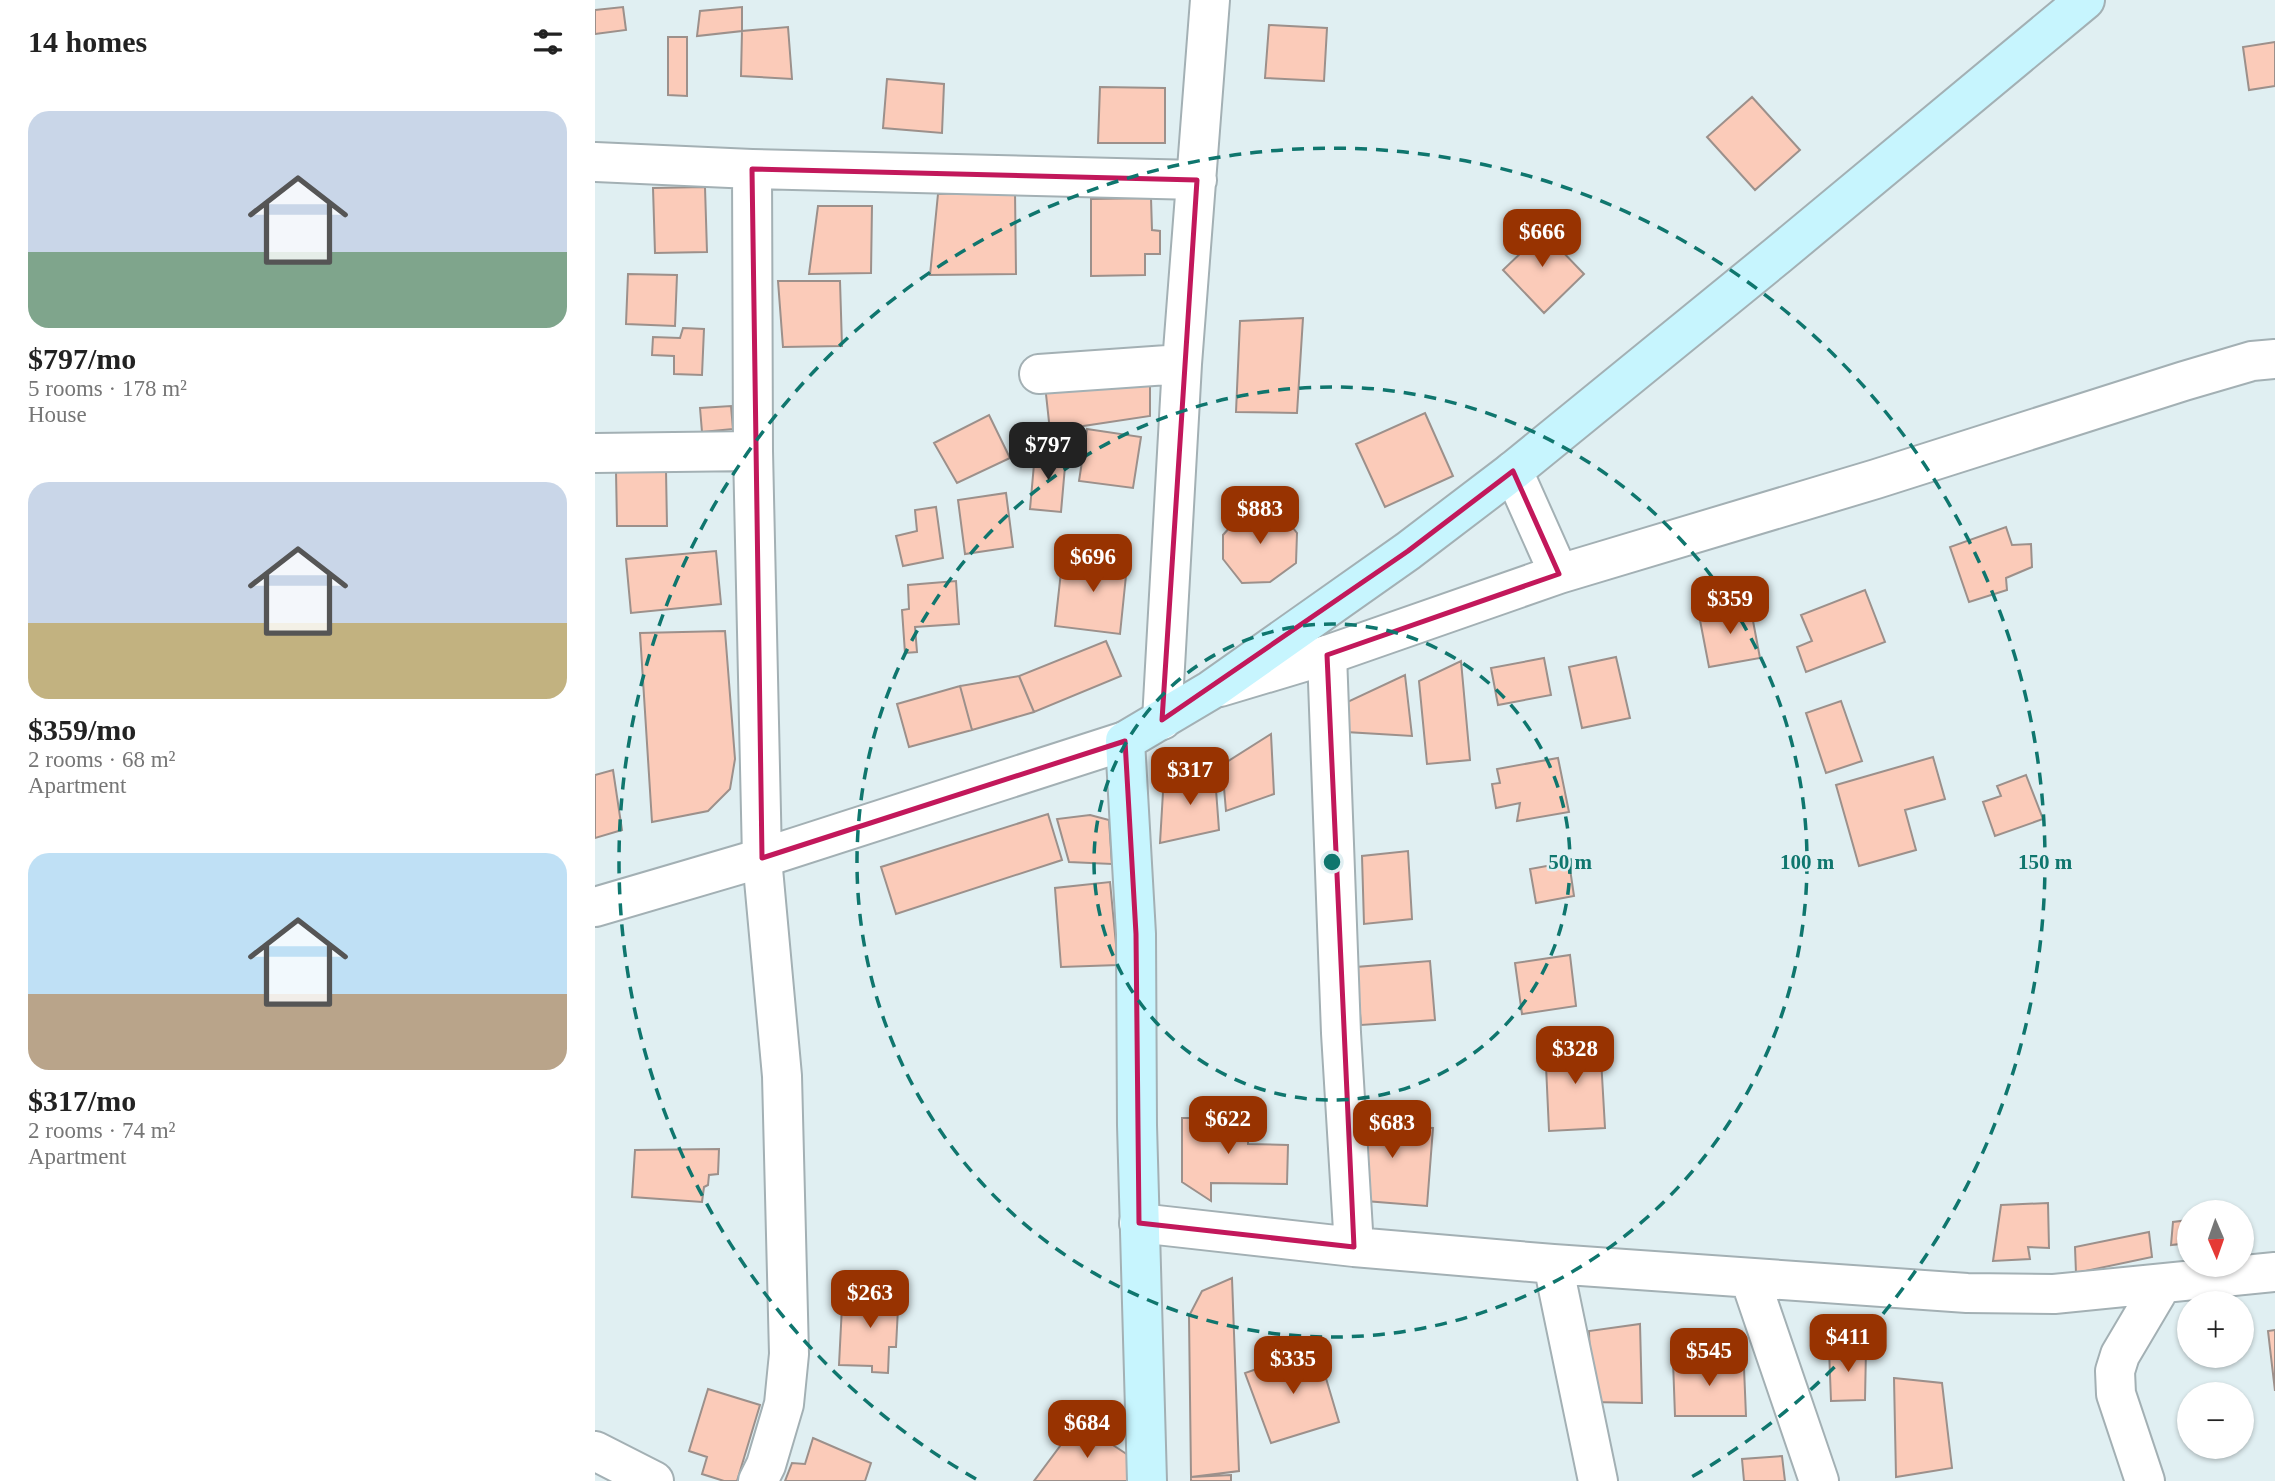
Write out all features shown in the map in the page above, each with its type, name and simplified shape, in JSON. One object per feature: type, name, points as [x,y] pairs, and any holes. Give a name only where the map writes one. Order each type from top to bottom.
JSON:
[{"type":"main road","points":[[1147,1481],[1139,1223],[1136,934],[1125,741],[1211,690],[1408,551],[1513,471],[1687,331],[2085,0]]},
{"type":"street","points":[[1162,720],[1182,364],[1210,0]]},
{"type":"street","points":[[595,162],[752,169],[1197,180]]},
{"type":"street","points":[[752,169],[753,452],[762,858],[782,1076],[789,1354],[784,1404],[766,1465],[758,1481]]},
{"type":"street","points":[[1211,690],[1327,656],[1559,573],[1876,479],[2119,400],[2252,361],[2275,359]]},
{"type":"street","points":[[1039,374],[1182,364]]},
{"type":"street","points":[[595,453],[753,452]]},
{"type":"street","points":[[1513,471],[1559,573]]},
{"type":"street","points":[[1327,656],[1341,1033],[1354,1247]]},
{"type":"street","points":[[595,907],[762,858],[1125,741]]},
{"type":"street","points":[[1139,1223],[1354,1247],[1553,1264],[1967,1293],[2054,1294],[2275,1272]]},
{"type":"street","points":[[1553,1264],[1598,1481]]},
{"type":"street","points":[[1750,1279],[1819,1481]]},
{"type":"street","points":[[2145,1481],[2116,1394],[2115,1371],[2120,1355],[2162,1284]]},
{"type":"street","points":[[595,1451],[654,1481]]},
{"type":"highlighted area","points":[[752,169],[1197,180],[1162,720],[1408,551],[1513,471],[1559,574],[1327,655],[1354,1247],[1139,1223],[1136,934],[1125,741],[762,858]]},
{"type":"building","points":[[623,7],[626,30],[595,34],[595,10]]},
{"type":"building","points":[[742,7],[742,31],[697,36],[700,11]]},
{"type":"building","points":[[1269,25],[1327,28],[1324,81],[1265,78]]},
{"type":"building","points":[[788,27],[792,79],[741,76],[742,31]]},
{"type":"building","points":[[668,37],[687,37],[687,96],[668,95]]},
{"type":"building","points":[[2275,42],[2275,86],[2249,90],[2243,47]]},
{"type":"building","points":[[887,79],[944,84],[942,133],[883,128]]},
{"type":"building","points":[[1100,87],[1165,88],[1165,143],[1098,143]]},
{"type":"building","points":[[1752,97],[1800,150],[1755,190],[1707,137]]},
{"type":"building","points":[[705,187],[707,252],[655,253],[653,188]]},
{"type":"building","points":[[1015,191],[1016,274],[930,275],[938,194]]},
{"type":"building","points":[[1151,198],[1152,230],[1160,231],[1160,254],[1145,254],[1145,275],[1091,276],[1091,199]]},
{"type":"building","points":[[818,206],[872,206],[871,273],[809,274]]},
{"type":"building","points":[[1534,222],[1584,274],[1544,313],[1503,270],[1525,249],[1516,240]]},
{"type":"building","points":[[628,274],[677,275],[675,326],[626,324]]},
{"type":"building","points":[[778,281],[840,281],[842,346],[783,347]]},
{"type":"building","points":[[1303,318],[1297,413],[1236,412],[1240,321]]},
{"type":"building","points":[[683,328],[704,329],[702,375],[674,374],[674,356],[652,355],[653,337],[680,338]]},
{"type":"building","points":[[1150,376],[1150,416],[1050,431],[1045,385]]},
{"type":"building","points":[[731,406],[733,429],[702,432],[700,408]]},
{"type":"building","points":[[1425,413],[1453,476],[1385,507],[1356,444]]},
{"type":"building","points":[[989,415],[1010,458],[957,483],[934,443]]},
{"type":"building","points":[[1087,429],[1141,437],[1133,488],[1079,481]]},
{"type":"building","points":[[1035,453],[1066,455],[1061,512],[1030,509]]},
{"type":"building","points":[[666,470],[667,526],[617,526],[616,471]]},
{"type":"building","points":[[1006,493],[1013,547],[965,554],[958,500]]},
{"type":"building","points":[[936,507],[943,558],[903,566],[896,536],[917,531],[915,510]]},
{"type":"building","points":[[1277,508],[1297,533],[1296,563],[1270,582],[1242,583],[1223,559],[1223,535],[1246,509]]},
{"type":"building","points":[[2006,527],[2012,545],[2031,544],[2032,567],[2006,578],[2007,590],[1969,602],[1950,547]]},
{"type":"building","points":[[716,551],[721,604],[631,613],[626,559]]},
{"type":"building","points":[[1105,554],[1128,556],[1120,634],[1055,626],[1062,563],[1099,559]]},
{"type":"building","points":[[956,581],[959,624],[915,627],[917,652],[905,653],[902,610],[909,609],[908,585]]},
{"type":"building","points":[[1865,590],[1885,642],[1806,672],[1797,647],[1812,641],[1801,615]]},
{"type":"building","points":[[1750,605],[1760,658],[1709,667],[1699,615]]},
{"type":"building","points":[[725,631],[735,759],[730,789],[708,811],[652,822],[640,633]]},
{"type":"building","points":[[1106,641],[1121,676],[1034,712],[1019,676]]},
{"type":"building","points":[[1616,657],[1630,718],[1582,728],[1569,667]]},
{"type":"building","points":[[1544,658],[1551,695],[1498,705],[1491,668]]},
{"type":"building","points":[[1461,661],[1470,760],[1427,764],[1419,681]]},
{"type":"building","points":[[1405,675],[1412,736],[1346,732],[1343,704]]},
{"type":"building","points":[[1019,676],[1034,712],[972,730],[960,686]]},
{"type":"building","points":[[960,686],[972,730],[909,747],[897,704]]},
{"type":"building","points":[[1841,701],[1862,761],[1826,773],[1806,713]]},
{"type":"building","points":[[1271,734],[1274,794],[1226,811],[1222,765]]},
{"type":"building","points":[[1933,757],[1945,799],[1905,810],[1916,850],[1859,866],[1836,785]]},
{"type":"building","points":[[1558,758],[1569,812],[1517,821],[1520,803],[1496,808],[1492,784],[1500,783],[1497,769]]},
{"type":"building","points":[[1214,763],[1219,830],[1160,843],[1163,792]]},
{"type":"building","points":[[613,770],[622,830],[595,838],[595,775]]},
{"type":"building","points":[[2026,775],[2043,819],[1995,836],[1983,802],[2001,796],[1997,786]]},
{"type":"building","points":[[1048,814],[1062,860],[896,914],[881,867]]},
{"type":"building","points":[[1090,815],[1109,820],[1112,864],[1069,862],[1057,819]]},
{"type":"building","points":[[1408,851],[1412,919],[1364,924],[1362,856]]},
{"type":"building","points":[[1569,862],[1574,896],[1536,903],[1530,869]]},
{"type":"building","points":[[1110,882],[1118,965],[1061,967],[1055,888]]},
{"type":"building","points":[[1570,955],[1576,1006],[1522,1014],[1515,963]]},
{"type":"building","points":[[1430,961],[1435,1020],[1361,1025],[1356,967]]},
{"type":"building","points":[[1600,1041],[1605,1128],[1549,1131],[1545,1044]]},
{"type":"building","points":[[1359,1110],[1407,1114],[1406,1127],[1433,1128],[1427,1206],[1353,1200]]},
{"type":"building","points":[[1182,1118],[1248,1118],[1248,1144],[1288,1145],[1287,1184],[1211,1183],[1211,1201],[1182,1182]]},
{"type":"building","points":[[719,1149],[718,1174],[709,1175],[702,1202],[632,1197],[635,1150]]},
{"type":"building","points":[[2048,1203],[2049,1248],[2028,1247],[2030,1259],[1993,1261],[2001,1205]]},
{"type":"building","points":[[2173,1222],[2177,1222],[2177,1244],[2171,1245]]},
{"type":"building","points":[[2149,1232],[2152,1257],[2076,1273],[2075,1247]]},
{"type":"building","points":[[1232,1278],[1239,1471],[1191,1477],[1189,1316],[1202,1291]]},
{"type":"building","points":[[860,1288],[899,1289],[896,1347],[889,1347],[888,1373],[872,1372],[872,1366],[839,1365],[842,1306],[859,1307]]},
{"type":"building","points":[[1640,1324],[1642,1403],[1591,1402],[1589,1331]]},
{"type":"building","points":[[2275,1330],[2275,1391],[2268,1331]]},
{"type":"building","points":[[1317,1348],[1339,1422],[1271,1443],[1245,1373]]},
{"type":"building","points":[[1829,1349],[1866,1349],[1865,1400],[1831,1401]]},
{"type":"building","points":[[1734,1355],[1732,1368],[1744,1368],[1746,1416],[1675,1416],[1673,1361]]},
{"type":"building","points":[[1894,1378],[1942,1383],[1952,1468],[1896,1477]]},
{"type":"building","points":[[708,1389],[760,1405],[737,1481],[724,1481],[702,1474],[707,1457],[689,1451]]},
{"type":"building","points":[[1078,1422],[1131,1457],[1131,1481],[1034,1481]]},
{"type":"building","points":[[813,1438],[871,1463],[865,1481],[785,1481],[792,1463],[805,1464]]},
{"type":"building","points":[[1782,1456],[1785,1481],[1744,1481],[1742,1459]]},
{"type":"building","points":[[1231,1475],[1231,1481],[1191,1481],[1191,1477]]}]
